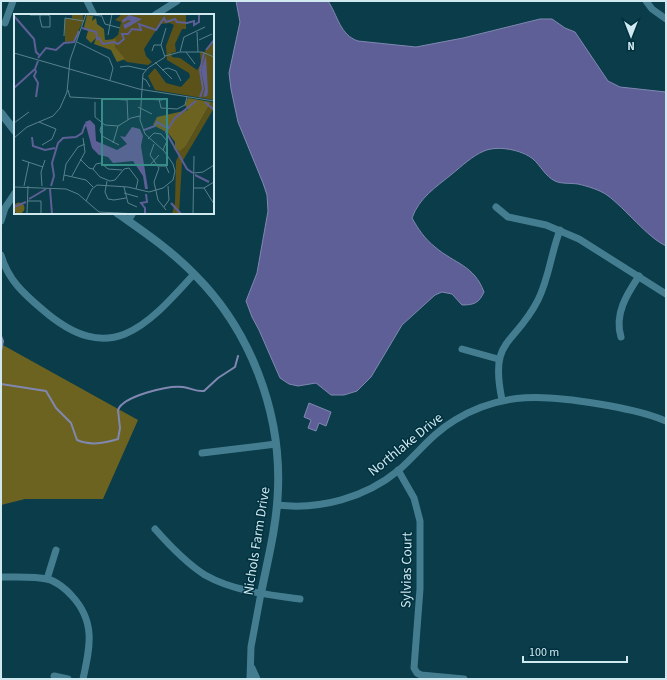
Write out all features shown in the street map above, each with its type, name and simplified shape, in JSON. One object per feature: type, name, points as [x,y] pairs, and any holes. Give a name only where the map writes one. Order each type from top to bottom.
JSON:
[{"type":"street","points":[[5,23],[13,1]]},
{"type":"street","points":[[86,1],[93,14]]},
{"type":"street","points":[[157,14],[177,1]]},
{"type":"street","points":[[646,1],[652,9],[666,19]]},
{"type":"street","points":[[1,113],[14,130]]},
{"type":"street","points":[[2,217],[14,195]]},
{"type":"street","points":[[496,207],[508,217],[560,230],[590,245],[666,294]]},
{"type":"street","name":"Nichols Farm Drive","points":[[118,214],[154,239],[194,274],[231,318],[248,352],[266,396],[276,444],[278,471],[277,505],[251,647],[252,668],[250,679]]},
{"type":"street","points":[[128,221],[132,214]]},
{"type":"street","points":[[502,400],[498,378],[498,359],[507,340],[531,312],[538,301],[560,230]]},
{"type":"street","points":[[1,255],[11,279],[25,294],[62,326],[72,332],[91,338],[116,337],[138,328],[194,274]]},
{"type":"street","points":[[621,337],[618,322],[623,303],[638,276]]},
{"type":"street","points":[[462,349],[498,359]]},
{"type":"street","name":"Northlake Drive","points":[[277,505],[306,506],[348,498],[371,488],[398,470],[428,440],[451,422],[470,412],[502,400],[528,396],[561,397],[635,411],[666,421]]},
{"type":"street","points":[[202,452],[276,444]]},
{"type":"street","name":"Sylvias Court","points":[[398,470],[414,498],[420,521],[419,602],[414,664],[416,676],[464,679]]},
{"type":"street","points":[[155,529],[182,556],[204,574],[224,584],[261,593],[300,599]]},
{"type":"street","points":[[47,579],[56,550]]},
{"type":"street","points":[[1,577],[47,579],[65,588],[77,601],[87,617],[90,636],[83,679]]},
{"type":"street","name":"Nichols Farm Drive","points":[[252,668],[257,679]]},
{"type":"street","points":[[54,676],[68,679]]},
{"type":"shaded area","points":[[1,344],[138,420],[103,499],[25,499],[1,505]]},
{"type":"water","points":[[236,1],[328,1],[343,30],[352,38],[358,41],[416,47],[463,38],[540,19],[552,19],[565,28],[575,32],[608,81],[620,87],[666,92],[666,246],[651,236],[604,193],[582,185],[560,183],[555,181],[548,176],[533,159],[523,153],[510,149],[496,148],[484,151],[467,161],[434,188],[419,205],[412,218],[422,234],[431,244],[442,253],[469,270],[475,276],[484,292],[480,299],[476,303],[470,305],[462,305],[452,294],[442,292],[435,295],[402,325],[371,377],[357,391],[344,395],[331,395],[316,383],[298,386],[289,384],[280,378],[246,301],[257,273],[268,211],[267,195],[238,122],[231,89],[229,73],[240,22]]},
{"type":"water","points":[[309,403],[331,412],[326,426],[319,423],[316,431],[308,428],[311,420],[304,417]]},
{"type":"waterway","points":[[1,336],[3,341],[1,351]]},
{"type":"waterway","points":[[1,384],[46,391],[56,408],[71,423],[77,440],[87,443],[103,443],[118,439],[120,428],[118,410],[128,400],[147,392],[176,387],[204,391],[218,378],[235,367],[238,356]]}]
